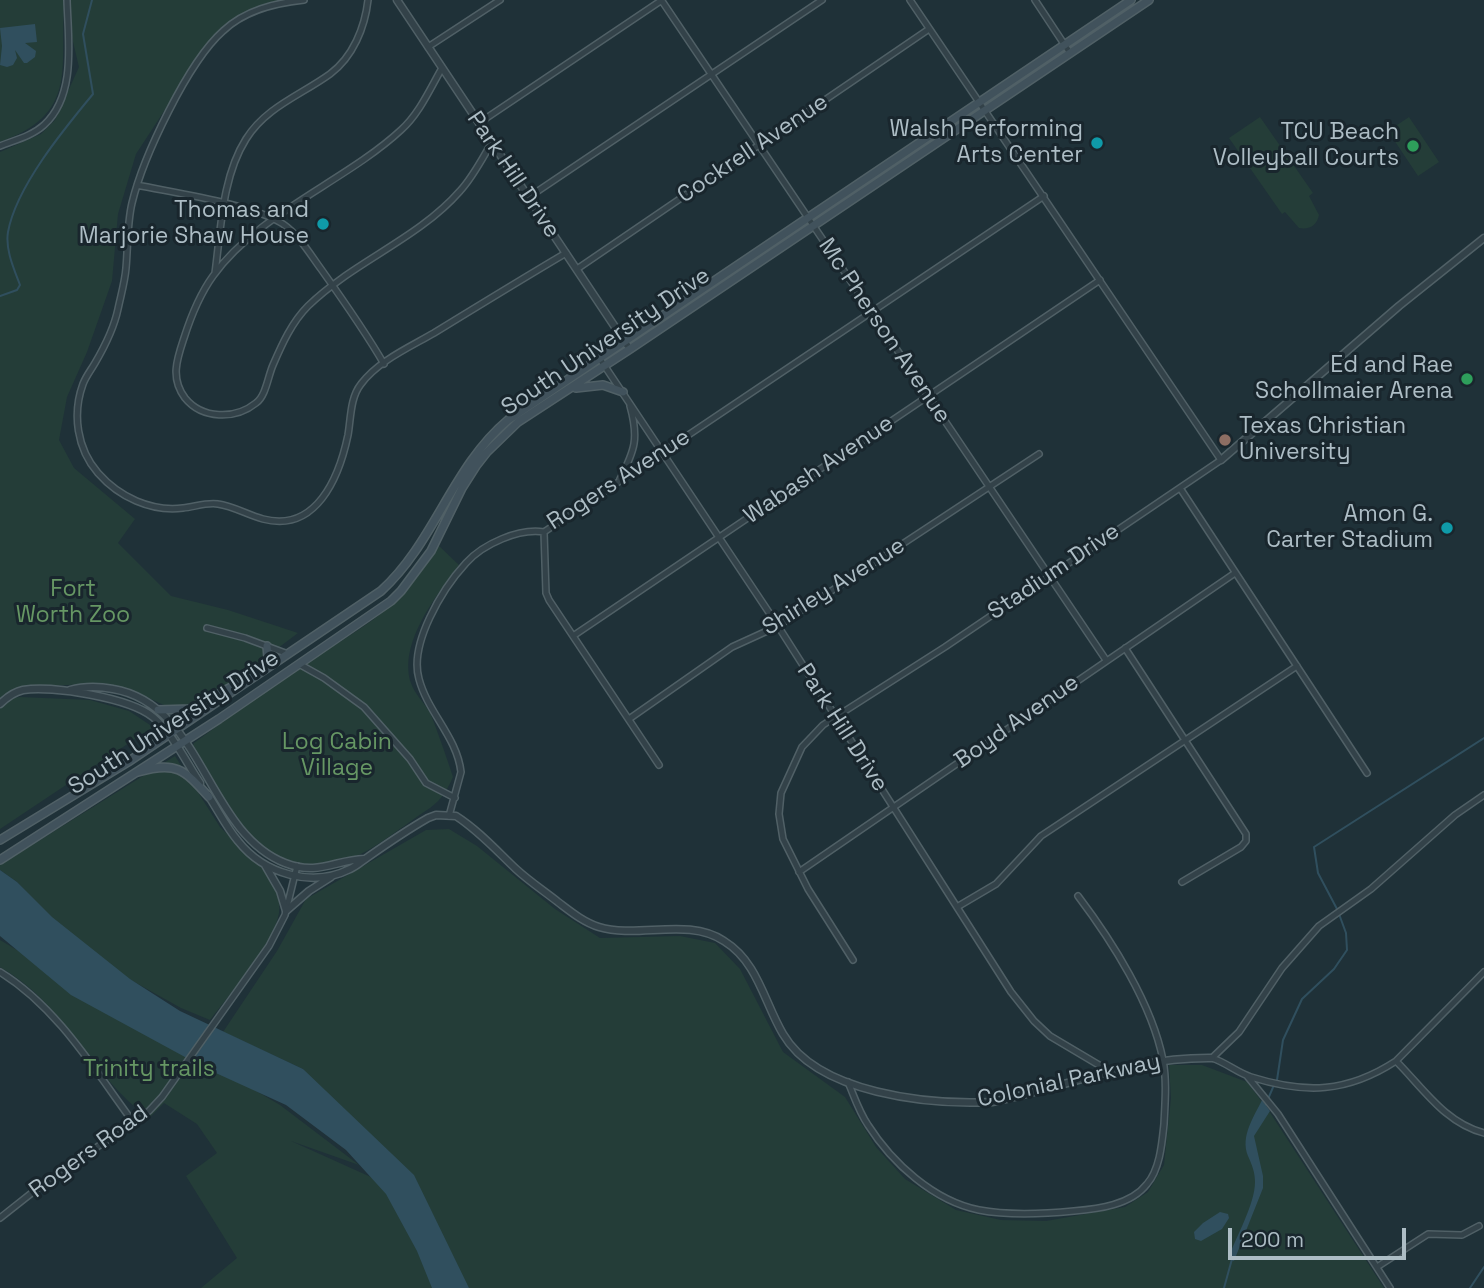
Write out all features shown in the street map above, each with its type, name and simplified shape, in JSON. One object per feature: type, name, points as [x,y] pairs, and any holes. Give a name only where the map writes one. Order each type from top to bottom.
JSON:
[{"type":"main road","name":"South University Drive","points":[[983,106],[1064,45],[1131,0]]},
{"type":"main road","name":"South University Drive","points":[[1,840],[176,729],[381,591],[396,578],[428,533],[466,466],[496,430],[628,346],[983,106],[1070,53],[1149,0]]},
{"type":"main road","name":"South University Drive","points":[[0,860],[346,634],[401,591],[431,551],[462,488],[487,452],[518,422],[569,390],[603,362]]},
{"type":"main road","points":[[569,390],[603,384],[626,396]]},
{"type":"main road","points":[[265,669],[267,646]]},
{"type":"main road","points":[[158,710],[190,709],[199,706],[226,689],[250,679]]},
{"type":"main road","points":[[131,775],[157,767],[174,768],[189,775],[209,797]]},
{"type":"street","points":[[0,145],[26,136],[44,125],[63,94],[69,60],[67,0]]},
{"type":"street","points":[[304,0],[279,3],[250,14],[223,30],[211,44],[164,120],[137,185],[129,217],[126,270],[118,312],[107,341],[83,384],[77,410],[79,434],[90,463],[99,474],[122,494],[138,502],[166,509],[218,503],[272,521],[297,520],[314,509],[327,492],[340,462],[355,394],[364,380],[384,364],[566,253]]},
{"type":"street","points":[[215,273],[225,204],[235,162],[246,139],[272,111],[336,69],[360,33],[368,0]]},
{"type":"street","name":"Park Hill Drive","points":[[397,0],[628,346]]},
{"type":"street","points":[[428,47],[500,0]]},
{"type":"street","points":[[479,123],[662,0]]},
{"type":"street","name":"Mc Pherson Avenue","points":[[662,0],[1106,660]]},
{"type":"street","points":[[528,197],[822,0]]},
{"type":"street","points":[[910,0],[1221,460]]},
{"type":"street","points":[[1035,0],[1070,53]]},
{"type":"street","name":"Cockrell Avenue","points":[[577,269],[929,29]]},
{"type":"street","points":[[442,68],[404,128],[274,220],[239,247],[215,273],[188,325],[175,374],[176,383],[190,404],[199,411],[211,414],[235,414],[256,403],[297,318],[333,286],[443,209],[473,175],[492,142]]},
{"type":"street","points":[[137,185],[225,204],[286,226],[301,241],[361,325],[384,364]]},
{"type":"street","name":"Rogers Avenue","points":[[449,816],[460,767],[455,749],[419,680],[417,655],[421,635],[444,593],[467,561],[506,537],[534,530],[544,531],[1044,196]]},
{"type":"street","name":"Stadium Drive","points":[[853,960],[799,872],[783,839],[779,814],[781,793],[802,747],[813,733],[1221,460],[1399,306],[1484,238]]},
{"type":"street","name":"Wabash Avenue","points":[[573,636],[1100,280]]},
{"type":"street","name":"Park Hill Drive","points":[[603,362],[778,626],[1010,992],[1034,1021],[1063,1045],[1109,1071]]},
{"type":"street","points":[[619,483],[631,460],[636,442],[634,420],[626,396]]},
{"type":"street","name":"Shirley Avenue","points":[[629,719],[732,647],[778,626],[1039,453]]},
{"type":"street","points":[[1180,488],[1367,774]]},
{"type":"street","points":[[544,531],[546,593],[659,765]]},
{"type":"street","name":"Boyd Avenue","points":[[799,872],[1236,573]]},
{"type":"street","points":[[207,628],[288,654]]},
{"type":"street","points":[[1125,648],[1247,838],[1241,847],[1182,882]]},
{"type":"street","points":[[299,664],[324,678],[364,707],[403,750],[426,783],[454,798]]},
{"type":"street","points":[[957,907],[996,884],[1041,836],[1297,666]]},
{"type":"street","points":[[68,690],[81,687],[130,693],[167,716],[248,837],[272,857],[296,866],[319,869],[364,859]]},
{"type":"street","points":[[0,704],[9,696],[24,690],[68,690],[142,709],[158,722],[167,734],[238,841],[264,864],[280,891],[286,911],[309,891],[336,874]]},
{"type":"street","points":[[1390,1288],[1266,1097],[1247,1076],[1231,1065],[1212,1058],[1239,1032],[1298,948],[1333,915],[1390,873],[1455,815],[1484,795]]},
{"type":"street","points":[[264,864],[294,877],[336,874],[352,868],[428,818],[436,815],[449,816]]},
{"type":"street","name":"Colonial Parkway","points":[[449,816],[461,819],[519,872],[573,913],[597,926],[708,933],[725,941],[752,969],[768,1007],[793,1049],[809,1064],[848,1082],[887,1094],[967,1103],[1013,1098],[1163,1059],[1212,1058]]},
{"type":"street","name":"Rogers Road","points":[[0,1218],[149,1111],[269,946],[286,911],[296,866]]},
{"type":"street","points":[[848,1082],[867,1125],[898,1162],[922,1183],[946,1197],[976,1209],[1003,1213],[1050,1213],[1102,1208],[1136,1194],[1147,1185],[1157,1165],[1163,1134],[1166,1089],[1163,1059],[1146,1009],[1131,978],[1098,922],[1078,896]]},
{"type":"street","points":[[0,972],[34,998],[62,1027],[133,1122]]},
{"type":"street","points":[[1247,1076],[1311,1089],[1339,1087],[1372,1075],[1396,1061],[1484,972]]},
{"type":"street","points":[[1396,1061],[1438,1106],[1453,1118],[1484,1133]]},
{"type":"street","points":[[0,1204],[6,1213]]},
{"type":"street","points":[[1377,1267],[1428,1234],[1462,1235],[1479,1226]]},
{"type":"green space","name":"Fort Worth Zoo","points":[[0,0],[282,0],[251,11],[204,50],[136,154],[118,214],[112,281],[87,352],[67,397],[59,440],[74,468],[135,519],[118,543],[171,596],[228,610],[298,633],[225,688],[194,705],[179,708],[166,706],[131,690],[102,683],[17,688],[0,699],[0,152],[41,134],[55,120],[79,67],[64,4],[63,69],[60,87],[53,103],[42,118],[25,131],[0,142]]},
{"type":"green space","points":[[1260,117],[1313,193],[1309,196],[1319,215],[1315,224],[1310,227],[1299,228],[1285,212],[1282,214],[1229,138]]},
{"type":"green space","name":"TCU Beach Volleyball Courts","points":[[1409,117],[1439,162],[1418,176],[1388,131]]},
{"type":"green space","name":"Log Cabin Village","points":[[438,545],[459,565],[422,620],[410,652],[408,668],[411,683],[431,715],[448,761],[453,777],[449,786],[430,808],[354,858],[331,865],[308,865],[275,854],[256,841],[240,822],[192,747],[194,743],[375,618],[408,588]]},
{"type":"green space","points":[[20,697],[90,700],[129,711],[153,727],[0,829],[0,700]]},
{"type":"green space","points":[[175,756],[220,827],[269,876],[279,902],[279,913],[269,939],[250,969],[210,1020],[181,1008],[129,979],[51,919],[17,882],[0,870],[0,865]]},
{"type":"green space","points":[[449,829],[477,846],[555,909],[600,938],[680,936],[715,943],[740,969],[783,1052],[845,1097],[876,1147],[905,1179],[956,1210],[1001,1220],[1046,1221],[1125,1207],[1148,1192],[1164,1165],[1171,1098],[1169,1065],[1202,1065],[1247,1082],[1269,1111],[1384,1288],[469,1288],[303,1069],[223,1032],[277,951],[306,899],[426,830]]},
{"type":"green space","name":"Trinity trails","points":[[0,940],[280,1105],[359,1165],[291,1141],[393,1187],[433,1288],[201,1288],[237,1258],[186,1176],[217,1153],[197,1124],[164,1103],[149,1118],[129,1101],[110,1082],[43,1000],[23,982],[0,967]]},
{"type":"water","points":[[35,24],[37,42],[25,43],[36,51],[35,57],[24,63],[15,50],[17,58],[13,65],[0,65],[0,28]]},
{"type":"water","points":[[0,870],[17,882],[52,917],[130,979],[180,1011],[303,1069],[414,1175],[469,1288],[432,1288],[417,1251],[386,1194],[346,1150],[286,1105],[207,1069],[71,995],[0,936]]},
{"type":"water","points":[[1262,1100],[1270,1111],[1254,1136],[1263,1188],[1234,1261],[1228,1259],[1249,1210],[1255,1182],[1246,1149],[1247,1134]]},
{"type":"water","points":[[1220,1212],[1228,1214],[1229,1218],[1222,1229],[1201,1241],[1195,1239],[1194,1232]]},
{"type":"waterway","points":[[0,296],[17,290],[20,285],[7,239],[21,196],[43,159],[93,94],[83,34],[92,0]]},
{"type":"waterway","points":[[1337,909],[1318,873],[1314,847],[1484,738]]},
{"type":"waterway","points":[[1277,1080],[1283,1040],[1302,999],[1334,969],[1347,950],[1346,933],[1339,914]]},
{"type":"waterway","points":[[1265,1106],[1274,1085]]},
{"type":"waterway","points":[[1224,1288],[1232,1259]]},
{"type":"waterway","points":[[1470,1288],[1484,1267]]},
{"type":"place","name":"Walsh Performing Arts Center","points":[[1097,143]]},
{"type":"place","name":"TCU Beach Volleyball Courts","points":[[1413,146]]},
{"type":"place","name":"Thomas and Marjorie Shaw House","points":[[323,224]]},
{"type":"place","name":"Ed and Rae Schollmaier Arena","points":[[1467,379]]},
{"type":"place","name":"Texas Christian University","points":[[1225,440]]},
{"type":"place","name":"Amon G. Carter Stadium","points":[[1447,528]]}]
